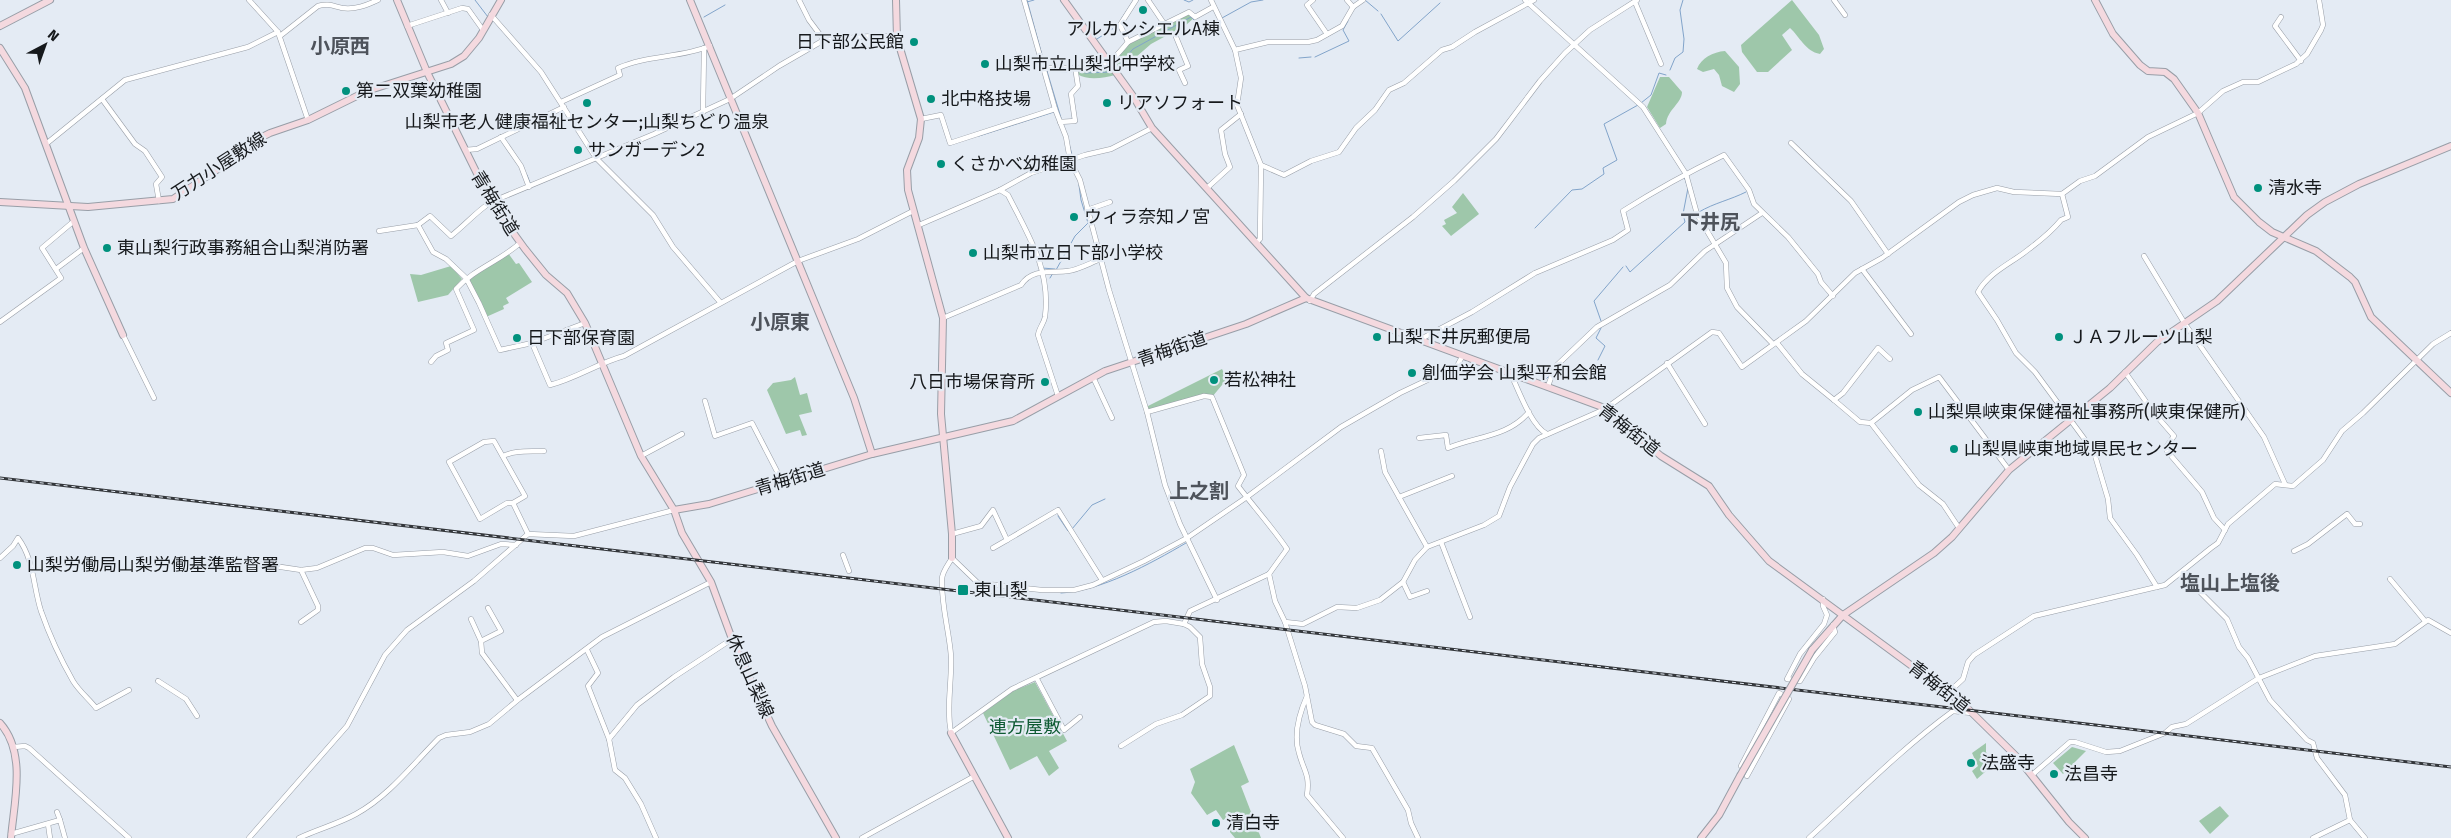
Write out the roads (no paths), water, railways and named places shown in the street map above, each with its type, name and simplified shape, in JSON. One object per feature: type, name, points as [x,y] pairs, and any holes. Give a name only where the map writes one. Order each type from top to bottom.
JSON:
[{"type":"street","points":[[0,26],[48,0]]},
{"type":"street","points":[[249,0],[279,34],[308,120]]},
{"type":"street","points":[[46,144],[125,80],[248,47],[279,34],[318,3],[343,8],[358,8],[378,0]]},
{"type":"street","name":"青梅街道","points":[[397,0],[427,72],[491,202],[520,243],[546,275],[567,293],[585,323],[641,456],[674,510],[709,504],[872,454],[1013,421],[1093,377],[1246,324],[1308,300],[1587,400],[1605,409],[1662,456],[1709,486],[1729,515],[1769,561],[1949,692],[1973,713],[2017,757],[2069,822],[2085,838]]},
{"type":"street","points":[[441,0],[448,13]]},
{"type":"street","name":"万力小屋敷線","points":[[0,202],[88,207],[159,202],[178,196],[233,159],[254,140],[308,120],[367,91],[451,64],[464,56],[473,47],[501,0]]},
{"type":"street","points":[[798,0],[809,20],[824,40]]},
{"type":"street","points":[[896,0],[897,38],[921,119],[919,138],[907,170],[907,181],[913,211],[919,225],[943,318],[941,414],[952,534],[952,558],[942,579],[942,600],[949,629],[951,658],[948,717],[951,733],[973,777],[1008,838]]},
{"type":"street","points":[[1024,0],[1055,109],[1066,137],[1070,160],[1080,180],[1131,363],[1147,412],[1164,485],[1217,600]]},
{"type":"street","points":[[1064,0],[1110,62],[1152,128],[1308,300],[1420,211],[1478,157],[1507,126],[1540,80],[1590,30],[1636,1],[1662,64]]},
{"type":"street","points":[[1128,42],[1120,25],[1136,0]]},
{"type":"street","points":[[1148,0],[1165,24]]},
{"type":"street","points":[[1211,0],[1235,50],[1241,78],[1237,104],[1261,166],[1261,228],[1260,239],[1257,242]]},
{"type":"street","points":[[1314,0],[1307,5],[1327,34]]},
{"type":"street","points":[[1347,0],[1353,7]]},
{"type":"street","points":[[1235,50],[1268,42],[1308,42],[1342,26],[1353,7],[1363,0]]},
{"type":"street","points":[[1261,166],[1284,175],[1311,161],[1339,152],[1389,90],[1404,83],[1442,50],[1452,47],[1526,1],[1534,0]]},
{"type":"street","points":[[1834,0],[1845,14]]},
{"type":"street","points":[[2095,0],[2113,34],[2140,66],[2148,71],[2160,70],[2170,74],[2198,113],[2234,197],[2259,222],[2284,237],[2316,251],[2350,277],[2355,282],[2371,317],[2416,362],[2451,393]]},
{"type":"street","points":[[1285,622],[1304,624],[1337,607],[1364,607],[1380,600],[1402,582],[1415,560],[1427,547],[1484,525],[1499,516],[1510,487],[1533,444],[1547,434],[1605,409],[1667,363],[1716,331],[1742,367],[1822,307],[1855,273],[1888,254],[1959,202],[1973,194],[1997,188],[2014,192],[2062,194],[2080,181],[2095,176],[2148,137],[2198,113],[2223,91],[2243,82],[2258,82],[2285,71],[2301,61],[2323,25],[2319,0]]},
{"type":"street","points":[[1526,1],[1643,107],[1686,174],[1697,214],[1726,263],[1727,288],[1737,307],[1775,343],[1802,374],[1860,422],[1871,423],[1912,390],[1939,377],[2009,470]]},
{"type":"street","points":[[692,2],[707,47],[854,398],[872,454]]},
{"type":"street","points":[[1045,69],[1059,66],[1098,67],[1110,62],[1128,42],[1189,12],[1195,17],[1213,6]]},
{"type":"street","points":[[407,26],[462,8],[468,9],[483,30]]},
{"type":"street","points":[[492,15],[527,53],[561,102],[596,158],[654,215],[672,247],[720,302]]},
{"type":"street","points":[[2281,17],[2276,26],[2301,61]]},
{"type":"street","points":[[379,231],[418,225],[430,216],[451,236],[491,202],[730,99],[779,66],[824,40],[882,36],[897,38]]},
{"type":"street","points":[[1176,37],[1188,66],[1179,70],[1185,84]]},
{"type":"street","points":[[561,102],[611,81],[620,75],[618,68],[632,62],[707,47]]},
{"type":"street","points":[[703,112],[707,47]]},
{"type":"street","points":[[0,48],[25,88],[84,248],[123,336],[154,398]]},
{"type":"street","points":[[1060,122],[1075,121],[1071,94],[1078,86],[1076,67]]},
{"type":"street","points":[[102,99],[135,144],[145,151],[162,178],[156,184],[159,202]]},
{"type":"street","points":[[464,150],[476,149],[564,107]]},
{"type":"street","points":[[921,119],[941,115],[950,143],[1055,109]]},
{"type":"street","points":[[1207,188],[1215,178],[1230,168],[1225,154],[1221,130],[1241,114]]},
{"type":"street","points":[[919,225],[1000,190],[1031,173],[1070,160],[1111,150],[1152,128]]},
{"type":"street","points":[[501,137],[521,166],[529,187]]},
{"type":"street","points":[[1791,143],[1851,201],[1888,254]]},
{"type":"street","points":[[1744,776],[1812,650],[1833,624],[1843,615],[1934,553],[1960,528],[2009,470],[2071,419],[2157,342],[2185,324],[2234,285],[2307,215],[2325,202],[2358,184],[2451,146]]},
{"type":"street","points":[[1419,340],[1472,312],[1535,273],[1613,240],[1628,230],[1623,211],[1659,188],[1724,156],[1762,213],[1788,237],[1818,274],[1832,296]]},
{"type":"street","points":[[1000,190],[1008,195],[1043,269],[1046,291],[1045,318],[1038,335],[1058,396]]},
{"type":"street","points":[[2062,194],[2068,217],[2062,220],[2028,251],[2007,264],[1981,286],[1978,292],[2016,353],[2035,372],[2071,419],[2098,462],[2108,499],[2110,518],[2138,555],[2157,587]]},
{"type":"street","points":[[1087,210],[1110,202]]},
{"type":"street","points":[[532,343],[550,385],[567,380],[601,362],[624,356],[798,261],[858,239],[913,211]]},
{"type":"street","points":[[1548,386],[1555,367],[1597,327],[1670,284],[1705,251],[1730,232],[1762,213]]},
{"type":"street","points":[[0,322],[61,278],[42,248],[74,221]]},
{"type":"street","points":[[418,225],[433,252],[446,259],[466,278],[500,350],[532,343],[585,323]]},
{"type":"street","points":[[431,362],[436,356],[448,350],[446,343],[474,330],[456,289],[466,278],[508,253],[520,243]]},
{"type":"street","points":[[56,269],[84,248]]},
{"type":"street","points":[[2144,256],[2185,324],[2264,437],[2285,484]]},
{"type":"street","points":[[943,318],[1021,285],[1025,279],[1043,269],[1069,271],[1101,259]]},
{"type":"street","points":[[1862,269],[1911,334]]},
{"type":"street","points":[[1949,692],[1963,679],[1968,662],[1974,655],[2034,616],[2165,585],[2218,542],[2224,530],[2236,517],[2275,484],[2292,486],[2320,463],[2342,431],[2433,344],[2451,333]]},
{"type":"street","points":[[1834,400],[1843,393],[1878,348],[1890,359]]},
{"type":"street","points":[[952,558],[978,582],[1042,590],[1074,590],[1102,580],[1187,538],[1247,497],[1341,427],[1400,392],[1457,366],[1463,355]]},
{"type":"street","points":[[1667,363],[1705,424]]},
{"type":"street","points":[[1510,372],[1529,412],[1542,431],[1547,434]]},
{"type":"street","points":[[2125,372],[2154,413],[2174,436],[2167,446],[2167,451],[2202,492],[2214,518],[2224,530]]},
{"type":"street","points":[[1093,377],[1112,418]]},
{"type":"street","points":[[1147,412],[1204,396],[1212,397],[1244,475],[1238,486],[1287,549],[1269,574],[1190,611],[1184,624]]},
{"type":"street","points":[[705,401],[715,436],[752,423],[782,481]]},
{"type":"street","points":[[1419,438],[1446,435],[1448,448],[1466,440],[1505,431],[1522,420],[1529,412]]},
{"type":"street","points":[[1871,423],[1920,485],[1943,504],[1960,528]]},
{"type":"street","points":[[641,456],[682,434]]},
{"type":"street","points":[[494,441],[503,456],[526,496],[512,503],[507,503],[480,519],[449,462],[484,442],[494,441]]},
{"type":"street","points":[[503,456],[512,452],[518,453],[533,449],[544,451]]},
{"type":"street","points":[[1381,451],[1385,472],[1427,547]]},
{"type":"street","points":[[1399,496],[1452,476]]},
{"type":"street","points":[[512,503],[528,534]]},
{"type":"street","points":[[249,838],[347,726],[385,656],[397,640],[407,630],[474,581],[528,534],[574,536],[674,510]]},
{"type":"street","name":"休息山梨線","points":[[674,510],[682,533],[711,582],[732,639],[772,726],[836,838]]},
{"type":"street","points":[[952,534],[981,526],[993,510],[1007,540]]},
{"type":"street","points":[[993,548],[1058,510],[1102,580]]},
{"type":"street","points":[[2294,551],[2308,544],[2347,514],[2356,524],[2360,524]]},
{"type":"street","points":[[0,558],[13,546],[18,538],[24,545],[32,568],[38,599],[48,627],[74,681],[96,708],[129,690]]},
{"type":"street","points":[[1441,542],[1470,617]]},
{"type":"street","points":[[248,562],[277,568],[300,570],[317,568],[365,548],[374,548],[393,555],[443,552],[468,556],[501,544],[516,546]]},
{"type":"street","points":[[843,555],[849,571]]},
{"type":"street","points":[[300,570],[318,606],[318,610],[301,622]]},
{"type":"street","points":[[2181,573],[2227,619],[2239,647],[2259,678],[2270,700],[2307,740],[2313,743],[2317,758],[2345,795],[2350,820],[2365,838]]},
{"type":"street","points":[[1269,574],[1276,601],[1285,622],[1308,695],[1312,722],[1315,725],[1344,734],[1356,746],[1372,748],[1408,810],[1411,824],[1418,838]]},
{"type":"street","points":[[2390,578],[2424,621]]},
{"type":"street","points":[[299,838],[333,826],[368,807],[406,773],[439,738],[481,729],[602,637],[711,582]]},
{"type":"street","points":[[1402,582],[1410,597],[1427,591]]},
{"type":"street","points":[[1823,599],[1826,615],[1824,624],[1800,654],[1787,679],[1800,681],[1814,658],[1836,632],[1833,624]]},
{"type":"street","points":[[481,641],[501,630],[488,608]]},
{"type":"street","points":[[471,619],[481,641],[482,654],[517,700]]},
{"type":"street","points":[[951,733],[996,699],[1154,622],[1166,621],[1190,626],[1200,637],[1202,664],[1210,687],[1210,696],[1182,715],[1156,724],[1121,746]]},
{"type":"street","points":[[2032,775],[2070,742],[2106,752],[2120,751],[2165,733],[2172,727],[2186,724],[2259,678],[2315,656],[2394,644],[2424,621],[2432,621],[2451,633]]},
{"type":"street","points":[[609,739],[637,704],[732,639]]},
{"type":"street","points":[[587,650],[598,673],[588,686],[609,739],[615,770],[624,778],[641,804],[656,838]]},
{"type":"street","points":[[1036,679],[1064,730],[1080,718]]},
{"type":"street","points":[[158,681],[186,699],[197,716]]},
{"type":"street","points":[[1700,838],[1719,815],[1790,699],[1779,693],[1741,766]]},
{"type":"street","points":[[1308,695],[1297,721],[1298,752],[1309,780],[1307,795],[1343,838]]},
{"type":"street","points":[[1809,838],[1873,779],[1885,765],[1920,735],[1953,711],[1973,713]]},
{"type":"street","points":[[0,723],[10,737],[17,761],[11,836],[60,820]]},
{"type":"street","points":[[14,747],[25,746],[29,748],[129,838]]},
{"type":"street","points":[[862,838],[973,777]]},
{"type":"street","points":[[58,812],[65,838]]},
{"type":"street","points":[[2313,838],[2350,820]]},
{"type":"street","points":[[48,824],[50,838]]},
{"type":"waterway","points":[[475,0],[488,17]]},
{"type":"waterway","points":[[1027,0],[1045,66]]},
{"type":"waterway","points":[[1027,2],[1034,0]]},
{"type":"waterway","points":[[1184,0],[1189,2],[1193,0]]},
{"type":"waterway","points":[[1222,18],[1251,2],[1263,0]]},
{"type":"waterway","points":[[1365,0],[1378,11]]},
{"type":"waterway","points":[[1670,70],[1675,58],[1683,52],[1684,39],[1680,10],[1683,0]]},
{"type":"waterway","points":[[1122,18],[1133,1]]},
{"type":"waterway","points":[[1381,14],[1398,41],[1440,3]]},
{"type":"waterway","points":[[704,17],[725,5]]},
{"type":"waterway","points":[[1120,64],[1133,49],[1191,17],[1202,28],[1216,21]]},
{"type":"waterway","points":[[1315,57],[1349,41],[1343,30],[1348,21]]},
{"type":"waterway","points":[[1097,39],[1117,26]]},
{"type":"waterway","points":[[1299,58],[1311,57]]},
{"type":"waterway","points":[[1061,118],[1047,71],[1071,72]]},
{"type":"waterway","points":[[1085,73],[1110,72]]},
{"type":"waterway","points":[[1641,103],[1651,95],[1659,73],[1666,75]]},
{"type":"waterway","points":[[1535,228],[1572,190],[1582,189],[1604,174],[1603,168],[1617,160],[1604,124],[1638,105]]},
{"type":"waterway","points":[[979,136],[1054,112]]},
{"type":"waterway","points":[[1070,147],[1072,155]]},
{"type":"waterway","points":[[527,175],[530,183]]},
{"type":"waterway","points":[[1626,266],[1630,272],[1685,222],[1683,214],[1688,188],[1684,176]]},
{"type":"waterway","points":[[1056,270],[1075,236],[1088,223],[1081,200],[1079,185]]},
{"type":"waterway","points":[[1699,212],[1746,192]]},
{"type":"waterway","points":[[1601,321],[1594,301],[1623,267]]},
{"type":"waterway","points":[[1042,268],[1055,269]]},
{"type":"waterway","points":[[1050,278],[1053,273]]},
{"type":"waterway","points":[[1598,360],[1605,346],[1596,338],[1601,328]]},
{"type":"waterway","points":[[1554,379],[1575,379],[1596,364]]},
{"type":"waterway","points":[[1544,381],[1548,377]]},
{"type":"waterway","points":[[1058,516],[1068,531],[1072,529],[1092,505],[1105,499]]},
{"type":"waterway","points":[[1061,593],[1109,582],[1141,568],[1186,543]]},
{"type":"railway","points":[[0,478],[2451,767]]},
{"type":"place","name":"アルカンシエルA棟","points":[[1143,10]]},
{"type":"place","name":"日下部公民館","points":[[914,42]]},
{"type":"place","name":"山梨市立山梨北中学校","points":[[985,64]]},
{"type":"place","name":"第二双葉幼稚園","points":[[346,91]]},
{"type":"place","name":"北中格技場","points":[[931,99]]},
{"type":"place","name":"山梨市老人健康福祉センター;山梨ちどり温泉","points":[[587,103]]},
{"type":"place","name":"リアソフォート","points":[[1107,103]]},
{"type":"place","name":"サンガーデン2","points":[[578,150]]},
{"type":"place","name":"くさかべ幼稚園","points":[[941,164]]},
{"type":"place","name":"清水寺","points":[[2258,188]]},
{"type":"place","name":"ウィラ奈知ノ宮","points":[[1074,217]]},
{"type":"place","name":"東山梨行政事務組合山梨消防署","points":[[107,248]]},
{"type":"place","name":"山梨市立日下部小学校","points":[[973,253]]},
{"type":"place","name":"山梨下井尻郵便局","points":[[1377,337]]},
{"type":"place","name":"ＪＡフルーツ山梨","points":[[2059,337]]},
{"type":"place","name":"日下部保育園","points":[[517,338]]},
{"type":"place","name":"創価学会 山梨平和会館","points":[[1412,373]]},
{"type":"place","name":"若松神社","points":[[1214,380]]},
{"type":"place","name":"八日市場保育所","points":[[1045,382]]},
{"type":"place","name":"山梨県峡東保健福祉事務所(峡東保健所)","points":[[1918,412]]},
{"type":"place","name":"山梨県峡東地域県民センター","points":[[1954,449]]},
{"type":"place","name":"山梨労働局山梨労働基準監督署","points":[[17,565]]},
{"type":"place","name":"東山梨","points":[[963,590]]},
{"type":"place","name":"法盛寺","points":[[1971,763]]},
{"type":"place","name":"法昌寺","points":[[2054,774]]},
{"type":"place","name":"清白寺","points":[[1216,823]]},
{"type":"district","name":"小原西","points":[[340,46]]},
{"type":"district","name":"下井尻","points":[[1710,222]]},
{"type":"district","name":"小原東","points":[[780,322]]},
{"type":"district","name":"上之割","points":[[1199,491]]},
{"type":"district","name":"塩山上塩後","points":[[2230,583]]},
{"type":"park label","name":"連方屋敷","points":[[1025,727]]}]
